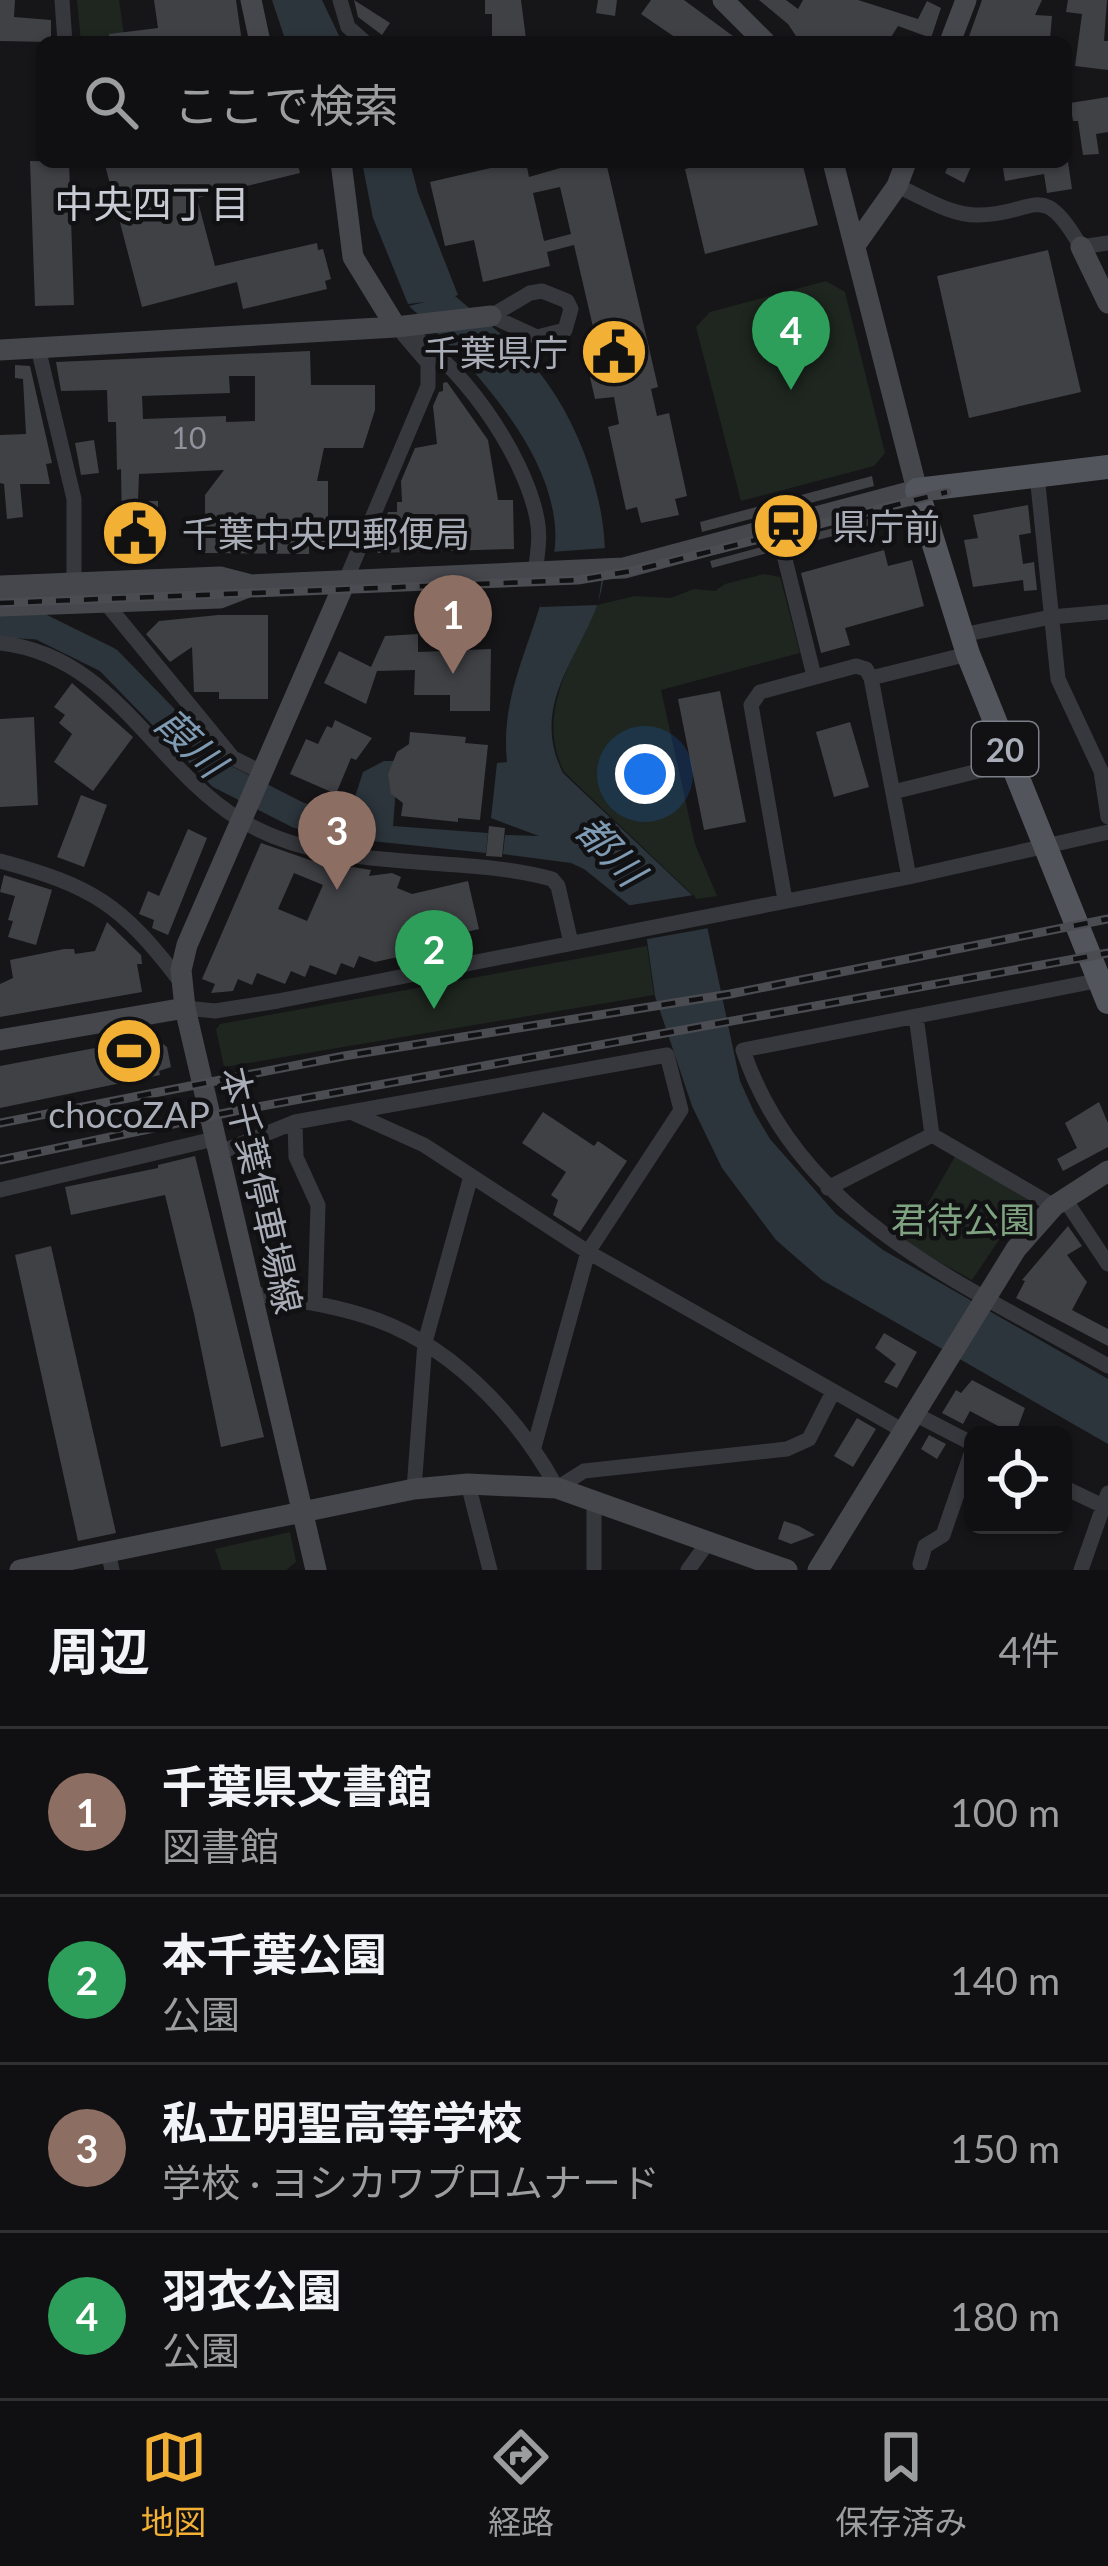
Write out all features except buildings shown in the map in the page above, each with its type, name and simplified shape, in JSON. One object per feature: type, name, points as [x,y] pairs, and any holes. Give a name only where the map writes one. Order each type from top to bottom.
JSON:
[{"type":"main road","points":[[917,490],[1108,467]]},
{"type":"main road","name":"20","points":[[917,490],[965,644],[1105,987]]},
{"type":"street","points":[[62,0],[65,36]]},
{"type":"street","points":[[251,0],[259,36]]},
{"type":"street","points":[[340,0],[348,27],[358,36]]},
{"type":"street","points":[[952,36],[966,0]]},
{"type":"street","points":[[737,4],[757,36]]},
{"type":"street","points":[[182,983],[187,945],[428,386],[428,363],[396,326],[353,257],[342,168]]},
{"type":"street","points":[[0,586],[220,578],[251,586],[624,568],[917,490],[835,168]]},
{"type":"street","points":[[856,244],[897,186],[904,168]]},
{"type":"street","points":[[897,186],[960,213],[980,216],[1030,204],[1051,207],[1081,247],[1108,303]]},
{"type":"street","points":[[1081,247],[1108,243]]},
{"type":"street","points":[[0,350],[422,324],[491,316],[542,291],[560,296],[571,309],[565,330],[544,338],[491,316]]},
{"type":"street","points":[[396,326],[436,351],[511,451],[537,519],[535,574]]},
{"type":"street","points":[[38,348],[74,499],[74,580]]},
{"type":"street","points":[[1036,476],[1058,679],[1100,771],[1108,817]]},
{"type":"street","points":[[777,527],[814,676]]},
{"type":"street","points":[[0,606],[220,598],[251,586]]},
{"type":"street","points":[[105,602],[233,758],[253,796],[320,850],[552,879],[558,886],[571,943]]},
{"type":"street","points":[[871,678],[1051,617],[1108,612]]},
{"type":"street","points":[[0,643],[34,651],[102,686],[191,782],[253,796]]},
{"type":"street","points":[[785,900],[751,704],[760,692],[856,666],[866,669],[871,678],[909,877]]},
{"type":"street","points":[[893,791],[1011,763]]},
{"type":"street","points":[[0,1040],[185,1008],[215,1011],[278,1001],[909,877],[1108,832]]},
{"type":"street","points":[[0,861],[94,892],[135,927],[182,983]]},
{"type":"street","name":"本千葉停車場線","points":[[182,983],[304,1514],[310,1567]]},
{"type":"street","points":[[1105,987],[916,1016],[743,1050],[770,1115],[828,1188],[878,1233],[1108,1366]]},
{"type":"street","points":[[916,1016],[932,1135]]},
{"type":"street","points":[[0,1190],[219,1145],[295,1122],[667,1055],[681,1111],[588,1252],[534,1447]]},
{"type":"street","points":[[354,1114],[424,1145],[588,1252],[833,1392],[964,1443]]},
{"type":"street","points":[[295,1122],[296,1157],[318,1205],[315,1303]]},
{"type":"street","points":[[828,1188],[932,1135]]},
{"type":"street","points":[[932,1135],[1059,1202],[1108,1264]]},
{"type":"street","points":[[818,1570],[1016,1249],[1059,1202],[1108,1171]]},
{"type":"street","points":[[414,1489],[425,1342],[471,1176]]},
{"type":"street","points":[[254,1294],[367,1316],[425,1342],[499,1405],[534,1447],[557,1488]]},
{"type":"street","points":[[557,1488],[584,1471],[787,1449],[809,1439],[833,1392]]},
{"type":"street","points":[[920,1564],[925,1546],[943,1535],[964,1473]]},
{"type":"street","points":[[468,1484],[490,1570]]},
{"type":"street","points":[[20,1570],[110,1561],[414,1489],[468,1484],[557,1488],[787,1570]]},
{"type":"street","points":[[1072,1490],[1106,1500],[1082,1570]]},
{"type":"street","points":[[594,1500],[594,1570]]},
{"type":"street","points":[[688,1570],[709,1541]]},
{"type":"green space","points":[[77,0],[119,0],[124,36],[80,36]]},
{"type":"green space","points":[[826,281],[845,292],[885,453],[874,466],[741,501],[696,327],[710,312]]},
{"type":"green space","points":[[764,574],[780,577],[800,653],[661,690],[695,844],[717,896],[697,899],[564,772],[556,750],[555,707],[597,605],[635,596],[671,598],[694,589],[715,591]]},
{"type":"green space","points":[[647,946],[654,995],[224,1067],[216,1029],[220,1024]]},
{"type":"green space","name":"君待公園","points":[[956,1155],[1034,1202],[1011,1222],[972,1280],[905,1243]]},
{"type":"green space","points":[[290,1532],[296,1562],[286,1570],[222,1570],[215,1549]]},
{"type":"water","points":[[272,0],[322,0],[339,36],[284,36]]},
{"type":"water","name":"都川","points":[[363,168],[412,168],[455,296],[531,363],[550,386],[582,446],[601,515],[603,582],[595,611],[558,690],[553,709],[554,750],[563,773],[695,898],[707,926],[740,1081],[770,1139],[836,1214],[883,1250],[1108,1379],[1108,1444],[822,1280],[776,1240],[722,1168],[692,1106],[655,996],[647,940],[634,909],[571,863],[503,854],[505,835],[539,836],[491,818],[497,763],[507,762],[514,684],[552,562],[553,512],[544,479],[507,414],[409,306],[425,302],[408,304],[373,218]]},
{"type":"water","points":[[384,761],[398,761],[393,826],[488,833],[486,853],[333,837],[282,817],[290,801],[352,806],[363,772]]},
{"type":"pier","points":[[606,548],[598,605],[540,607],[551,552]]},
{"type":"pier","points":[[694,895],[709,928],[642,940],[625,906]]},
{"type":"waterway","name":"葭川","points":[[0,624],[39,626],[108,660],[221,776],[317,821]]},
{"type":"railway","points":[[0,603],[578,580],[632,571],[947,492]]},
{"type":"railway","points":[[0,1123],[344,1056],[730,994],[1108,919]]},
{"type":"railway","points":[[0,1160],[240,1110],[1108,953]]},
{"type":"place","name":"千葉県庁","points":[[614,352]]},
{"type":"place","name":"羽衣公園","points":[[791,390]]},
{"type":"place","name":"県庁前","points":[[786,526]]},
{"type":"place","name":"千葉中央四郵便局","points":[[135,533]]},
{"type":"place","name":"千葉県文書館","points":[[453,674]]},
{"type":"place","name":"私立明聖高等学校","points":[[337,890]]},
{"type":"place","name":"本千葉公園","points":[[434,1009]]},
{"type":"place","name":"chocoZAP","points":[[129,1051]]},
{"type":"district","name":"中央四丁目","points":[[152,203]]}]
